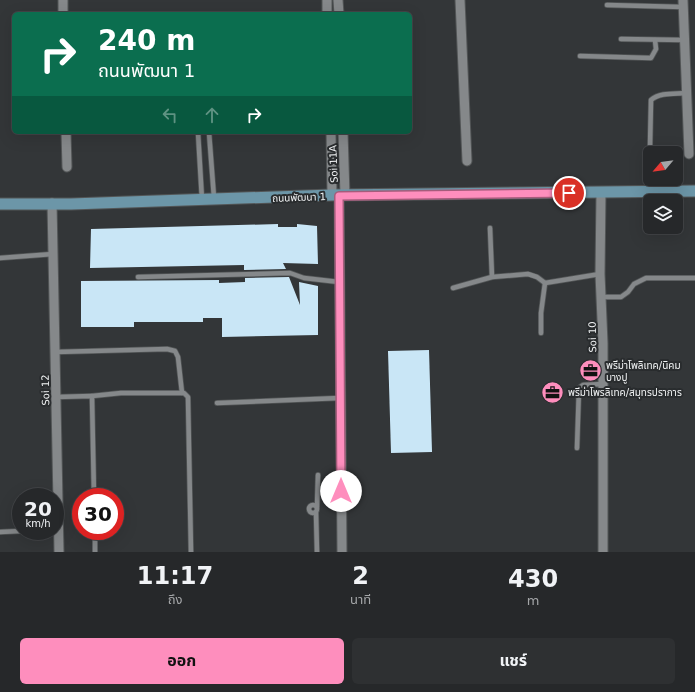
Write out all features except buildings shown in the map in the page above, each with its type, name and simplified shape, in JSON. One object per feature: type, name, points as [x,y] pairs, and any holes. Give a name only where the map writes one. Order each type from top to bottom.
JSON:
[{"type":"main road","name":"ถนนพัฒนา 1","points":[[0,204],[214,200],[339,195],[695,191]]},
{"type":"street","points":[[63,0],[63,12]]},
{"type":"street","points":[[327,0],[327,12]]},
{"type":"street","points":[[338,0],[339,12]]},
{"type":"street","points":[[460,0],[467,161]]},
{"type":"street","points":[[683,3],[688,154]]},
{"type":"street","points":[[66,134],[67,167]]},
{"type":"street","points":[[331,134],[339,195],[342,552]]},
{"type":"street","name":"Soi 11A","points":[[339,195],[343,134]]},
{"type":"street","name":"Soi 10","points":[[601,193],[600,274],[603,384],[603,552]]},
{"type":"street","name":"Soi 12","points":[[52,203],[57,488]]},
{"type":"street","name":"Soi 12","points":[[58,540],[59,552]]},
{"type":"lane","points":[[607,5],[683,3]]},
{"type":"lane","points":[[621,39],[684,40]]},
{"type":"lane","points":[[580,56],[651,58],[656,50],[655,40]]},
{"type":"lane","points":[[650,146],[651,100],[655,96],[662,94],[686,93]]},
{"type":"lane","points":[[198,134],[202,200]]},
{"type":"lane","points":[[209,134],[214,200]]},
{"type":"lane","points":[[490,228],[492,277]]},
{"type":"lane","points":[[0,258],[53,254]]},
{"type":"lane","points":[[138,277],[290,273],[304,278],[339,282]]},
{"type":"lane","points":[[454,288],[492,277],[528,274],[537,277],[545,283],[600,274]]},
{"type":"lane","points":[[601,297],[621,297],[628,292],[634,284],[646,278],[695,278]]},
{"type":"lane","points":[[541,333],[541,313],[545,283]]},
{"type":"lane","points":[[55,352],[167,349],[175,351],[178,357],[182,393]]},
{"type":"lane","points":[[577,448],[579,388],[583,384],[603,384]]},
{"type":"lane","points":[[56,397],[92,396],[121,393],[184,393],[188,398],[189,403],[191,552]]},
{"type":"lane","points":[[92,396],[94,488]]},
{"type":"lane","points":[[217,403],[340,398]]},
{"type":"lane","points":[[317,552],[316,512],[318,475]]},
{"type":"lane","points":[[0,532],[12,531]]},
{"type":"lane","points":[[95,540],[95,552]]},
{"type":"place","name":"พรีม่าโพลิเทค/นิคม บางปู","points":[[591,371]]},
{"type":"place","name":"พรีม่าโพรลิเทค/สมุทรปราการ","points":[[552,392]]},
{"type":"route","points":[[341,491],[339,196],[569,193]]}]
